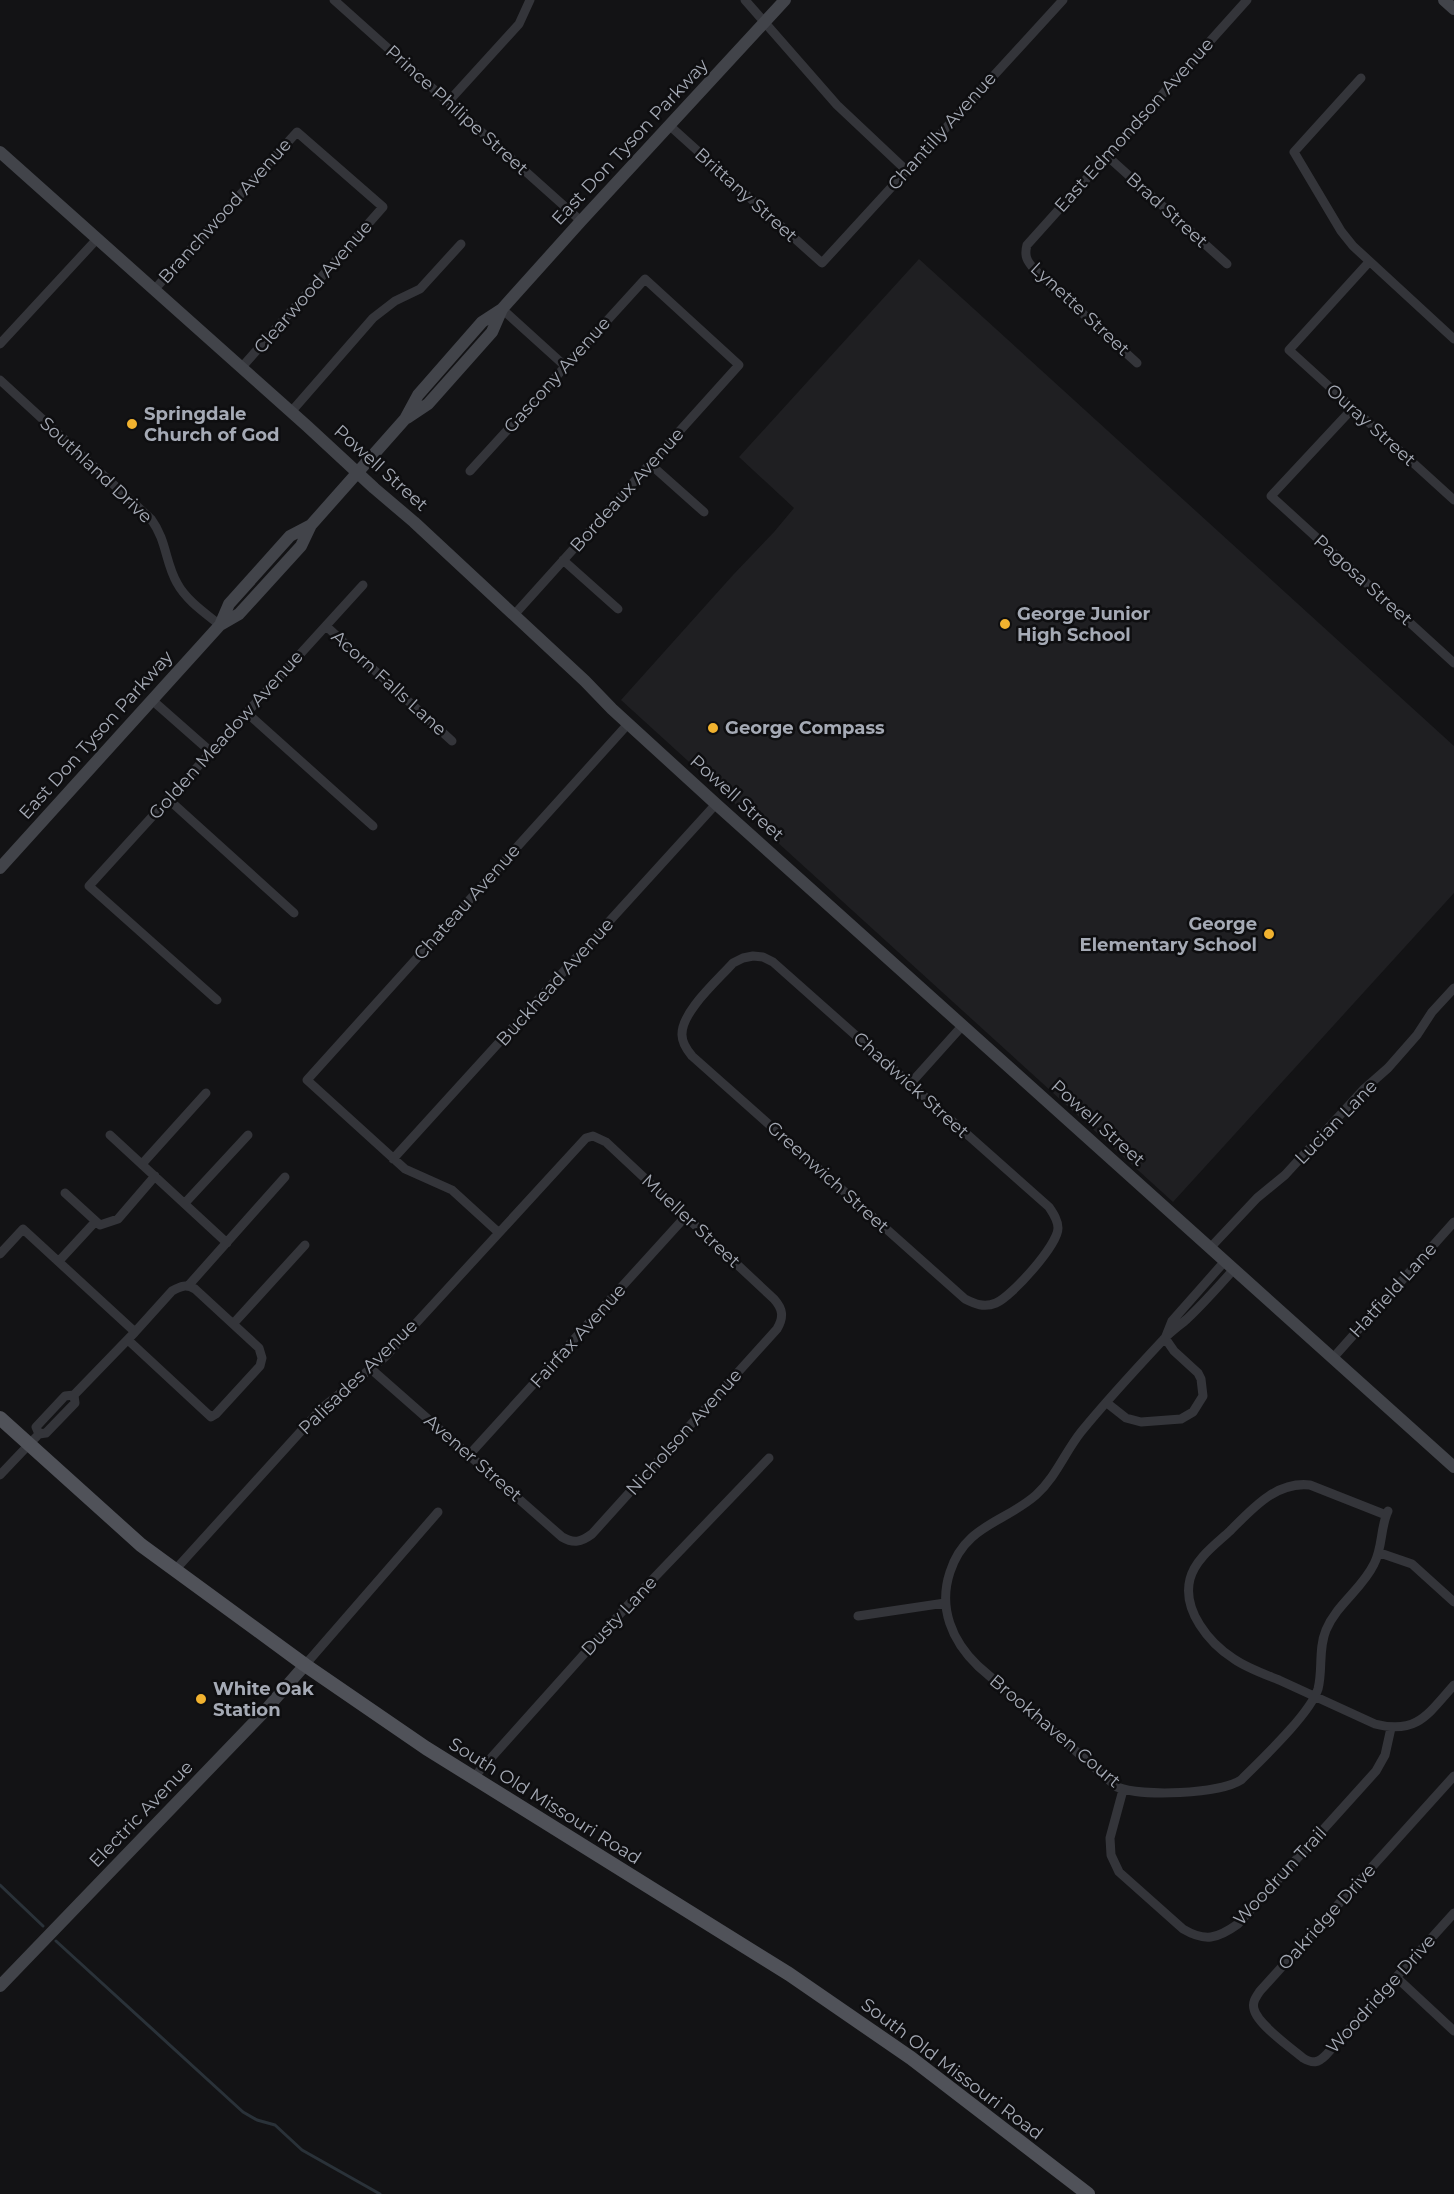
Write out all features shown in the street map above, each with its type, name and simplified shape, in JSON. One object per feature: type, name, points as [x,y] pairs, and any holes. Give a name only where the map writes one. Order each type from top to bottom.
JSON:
[{"type":"main road","name":"South Old Missouri Road","points":[[0,1418],[141,1545],[305,1665],[377,1716],[789,1974],[911,2058],[1088,2194]]},
{"type":"street","name":"Prince Philipe Street","points":[[334,0],[581,220]]},
{"type":"street","points":[[448,102],[519,24],[530,0]]},
{"type":"street","points":[[745,0],[837,105],[906,170]]},
{"type":"street","name":"East Don Tyson Parkway","points":[[0,868],[220,625],[229,604],[275,553],[291,536],[310,525],[405,419],[418,395],[482,322],[502,309],[581,220],[785,0]]},
{"type":"street","name":"Chantilly Avenue","points":[[822,263],[1063,0]]},
{"type":"street","name":"East Edmondson Avenue","points":[[1025,253],[1032,237],[1247,0]]},
{"type":"street","points":[[1444,0],[1454,9]]},
{"type":"street","points":[[1361,78],[1294,152],[1341,231],[1369,262],[1454,339]]},
{"type":"street","name":"Brittany Street","points":[[670,126],[822,263]]},
{"type":"street","name":"Clearwood Avenue","points":[[242,368],[383,207],[297,132]]},
{"type":"street","name":"Branchwood Avenue","points":[[154,290],[297,132]]},
{"type":"street","name":"Powell Street","points":[[0,152],[414,522],[628,724],[1454,1467]]},
{"type":"street","name":"Brad Street","points":[[1106,155],[1227,264]]},
{"type":"street","points":[[0,344],[97,239]]},
{"type":"street","points":[[291,412],[373,318],[395,301],[420,289],[461,244]]},
{"type":"street","name":"Lynette Street","points":[[1025,253],[1034,269],[1137,363]]},
{"type":"street","name":"Ouray Street","points":[[1369,262],[1289,350],[1454,500]]},
{"type":"street","name":"Bordeaux Avenue","points":[[514,615],[739,366],[645,279]]},
{"type":"street","name":"Gascony Avenue","points":[[470,471],[645,279]]},
{"type":"street","points":[[502,309],[565,366]]},
{"type":"street","name":"Southland Drive","points":[[0,380],[151,519],[160,531],[175,581],[182,592],[220,625]]},
{"type":"street","name":"Pagosa Street","points":[[1353,408],[1271,496],[1454,663]]},
{"type":"street","points":[[650,464],[704,512]]},
{"type":"street","points":[[563,560],[618,609]]},
{"type":"street","name":"Golden Meadow Avenue","points":[[217,1000],[89,885],[363,585]]},
{"type":"street","name":"Acorn Falls Lane","points":[[326,626],[452,741]]},
{"type":"street","points":[[152,700],[211,752]]},
{"type":"street","points":[[247,713],[373,826]]},
{"type":"street","name":"Chateau Avenue","points":[[393,1159],[307,1080],[628,724]]},
{"type":"street","points":[[168,799],[294,913]]},
{"type":"street","name":"Buckhead Avenue","points":[[393,1159],[717,804]]},
{"type":"street","name":"Greenwich Street","points":[[753,956],[733,963],[689,1013],[683,1025],[682,1037],[685,1047],[692,1056],[965,1299],[985,1306],[998,1303],[1049,1249],[1058,1228]]},
{"type":"street","name":"Chadwick Street","points":[[753,956],[763,957],[773,962],[1049,1207],[1058,1228]]},
{"type":"street","name":"Lucian Lane","points":[[1210,1248],[1257,1198],[1285,1175],[1363,1090],[1388,1068],[1454,988]]},
{"type":"street","points":[[910,1084],[963,1025]]},
{"type":"street","points":[[142,1164],[206,1093]]},
{"type":"street","points":[[184,1203],[248,1135]]},
{"type":"street","points":[[110,1136],[227,1243]]},
{"type":"street","name":"Mueller Street","points":[[593,1136],[606,1142],[686,1216],[774,1299],[780,1306],[782,1314]]},
{"type":"street","name":"Palisades Avenue","points":[[176,1570],[322,1408],[392,1349],[579,1142],[593,1136]]},
{"type":"street","points":[[393,1159],[405,1169],[452,1190],[498,1233]]},
{"type":"street","points":[[65,1193],[100,1225],[118,1219],[155,1176]]},
{"type":"street","points":[[188,1286],[285,1177]]},
{"type":"street","name":"Fairfax Avenue","points":[[469,1455],[686,1216]]},
{"type":"street","points":[[58,1261],[95,1222]]},
{"type":"street","name":"Hatfield Lane","points":[[1333,1358],[1454,1222]]},
{"type":"street","points":[[0,1254],[23,1229],[135,1332]]},
{"type":"street","points":[[233,1324],[305,1245]]},
{"type":"street","name":"Brookhaven Court","points":[[1229,1265],[1185,1320],[1165,1338],[1081,1432],[1056,1471],[1036,1494],[1020,1507],[986,1525],[965,1544],[950,1572],[945,1603],[951,1629],[965,1653],[1109,1782],[1123,1790],[1145,1794],[1215,1789],[1234,1785],[1250,1772],[1304,1714],[1315,1697],[1320,1676],[1322,1640],[1326,1630],[1338,1608],[1367,1578],[1380,1553],[1387,1513],[1318,1487],[1292,1485],[1258,1503],[1201,1558],[1190,1578],[1189,1600],[1192,1611],[1207,1634],[1226,1653],[1240,1662],[1315,1697]]},
{"type":"street","points":[[0,1475],[39,1434],[46,1433],[75,1403],[74,1395],[172,1291],[180,1286],[195,1289],[259,1348],[262,1358],[260,1366],[211,1416],[128,1340]]},
{"type":"street","name":"Nicholson Avenue","points":[[577,1542],[592,1534],[777,1329],[782,1314]]},
{"type":"street","points":[[1107,1403],[1126,1418],[1141,1422],[1181,1419],[1193,1412],[1203,1396],[1201,1379],[1198,1373],[1174,1351],[1165,1338]]},
{"type":"street","name":"Avener Street","points":[[371,1369],[562,1537],[577,1542]]},
{"type":"street","name":"Dusty Lane","points":[[474,1777],[628,1605],[769,1458]]},
{"type":"street","points":[[305,1665],[438,1512]]},
{"type":"street","points":[[1380,1553],[1412,1564],[1454,1602]]},
{"type":"street","points":[[858,1616],[945,1603]]},
{"type":"street","name":"Electric Avenue","points":[[0,1986],[262,1714],[305,1665]]},
{"type":"street","points":[[1315,1697],[1375,1724],[1404,1728],[1426,1716],[1454,1685]]},
{"type":"street","name":"Woodrun Trail","points":[[1123,1790],[1110,1838],[1110,1855],[1119,1872],[1183,1929],[1195,1936],[1211,1938],[1225,1934],[1238,1924],[1376,1771],[1385,1755],[1391,1728]]},
{"type":"street","name":"Oakridge Drive","points":[[1303,2058],[1258,2018],[1254,2009],[1254,2000],[1454,1776]]},
{"type":"street","name":"Woodridge Drive","points":[[1303,2058],[1310,2063],[1321,2060],[1454,1913]]},
{"type":"street","points":[[1396,1977],[1454,2031]]},
{"type":"shaded area","name":"George Junior High School","points":[[919,259],[1454,746],[1454,893],[1173,1202],[621,700],[794,508],[739,457]]},
{"type":"waterway","points":[[0,1885],[43,1926]]},
{"type":"waterway","points":[[56,1941],[243,2112],[257,2120],[275,2125],[302,2150],[380,2194]]},
{"type":"place","name":"Springdale Church of God","points":[[132,424]]},
{"type":"place","name":"George Junior High School","points":[[1005,624]]},
{"type":"place","name":"George Compass","points":[[713,728]]},
{"type":"place","name":"George Elementary School","points":[[1269,934]]},
{"type":"place","name":"White Oak Station","points":[[201,1699]]}]
